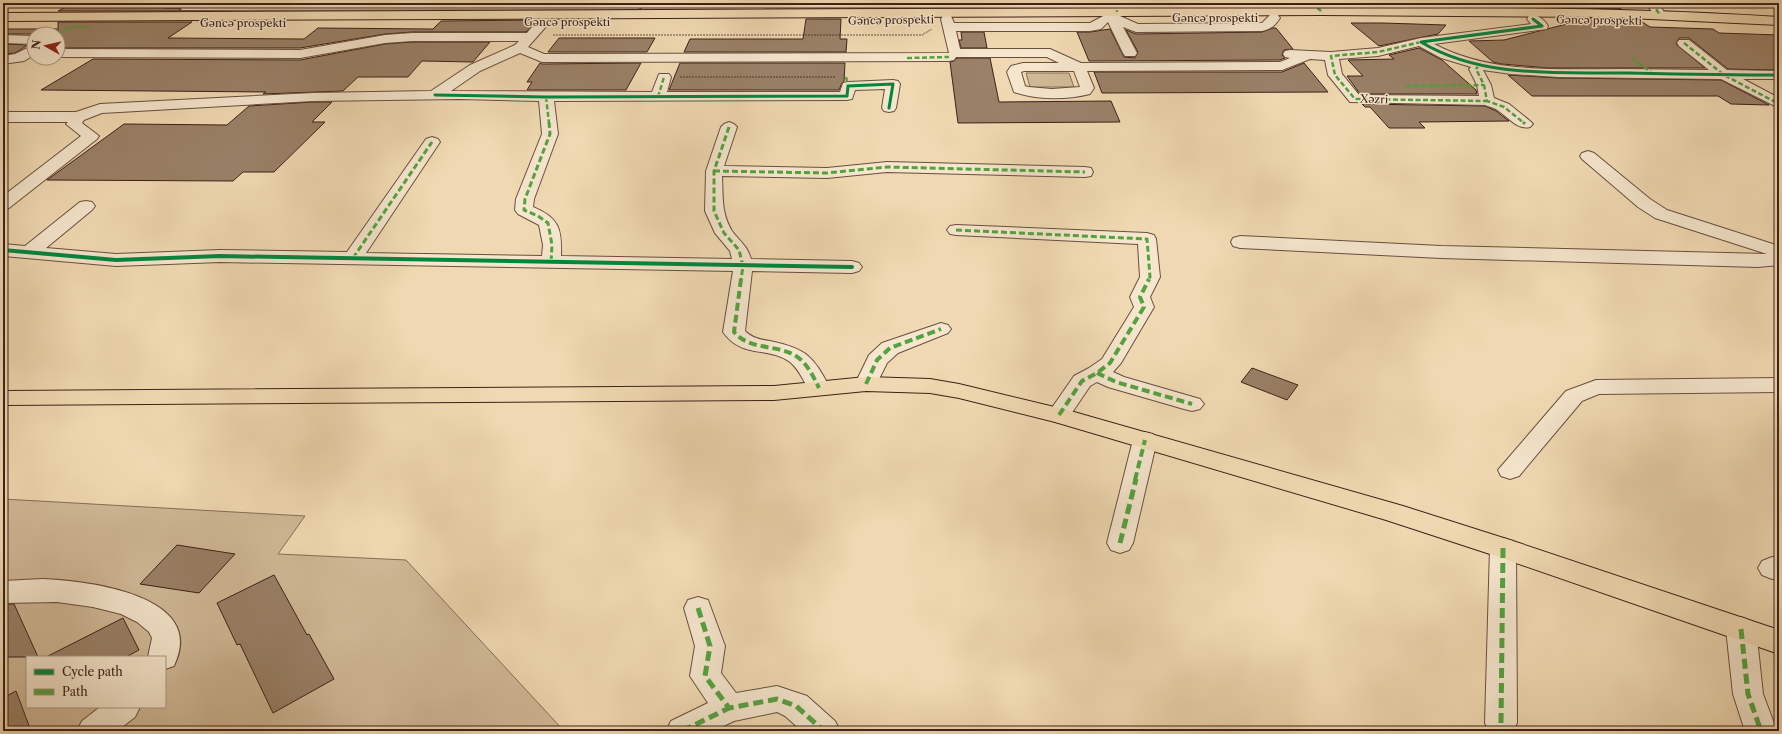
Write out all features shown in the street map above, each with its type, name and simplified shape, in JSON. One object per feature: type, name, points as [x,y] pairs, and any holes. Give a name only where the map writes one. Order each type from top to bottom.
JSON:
[{"type":"main road","name":"Gəncə prospekti","points":[[3,17],[170,17],[636,7],[923,16],[948,23]]},
{"type":"main road","name":"Gəncə prospekti","points":[[3,24],[544,22],[1113,14],[1316,7],[1533,19],[1701,22],[1779,27]]},
{"type":"main road","name":"Gəncə prospekti","points":[[1274,18],[1445,15],[1660,15],[1779,21]]},
{"type":"main road","points":[[3,398],[774,393],[866,384],[930,386],[959,391],[1060,416],[1394,513],[1503,548],[1779,642]]},
{"type":"street","points":[[812,3],[818,3]]},
{"type":"street","points":[[1652,3],[1660,15]]},
{"type":"street","points":[[170,17],[189,5],[530,4],[636,7]]},
{"type":"street","points":[[1113,14],[1136,28],[1262,27],[1267,26],[1274,18]]},
{"type":"street","points":[[1082,53],[957,53],[954,51],[948,23],[1090,27],[1096,26],[1113,14]]},
{"type":"street","points":[[1113,14],[1130,53]]},
{"type":"street","points":[[1199,53],[1331,56],[1378,52],[1421,42],[1542,26],[1533,19]]},
{"type":"street","points":[[435,95],[475,68],[520,48],[544,22]]},
{"type":"street","points":[[66,52],[300,54],[392,38],[531,36]]},
{"type":"street","points":[[3,39],[26,40]]},
{"type":"street","points":[[1421,42],[1446,55],[1479,65],[1548,72],[1779,75]]},
{"type":"street","points":[[1684,43],[1724,75],[1779,104]]},
{"type":"street","points":[[520,48],[542,58],[949,57]]},
{"type":"street","points":[[1050,53],[1079,67],[1087,88],[1085,91],[1026,92],[1020,89],[1014,72],[1016,69],[1023,67],[1079,67],[1282,66],[1306,56]]},
{"type":"street","points":[[1114,53],[1145,53]]},
{"type":"street","points":[[3,60],[19,58],[26,54]]},
{"type":"street","name":"Xəzri","points":[[1331,56],[1335,72],[1334,75],[1355,99],[1487,101]]},
{"type":"street","points":[[1632,58],[1653,74]]},
{"type":"street","points":[[1479,65],[1476,69],[1484,85],[1487,101],[1504,107],[1524,124]]},
{"type":"street","points":[[541,71],[847,77],[893,84],[889,108]]},
{"type":"street","points":[[658,97],[664,77]]},
{"type":"street","points":[[3,117],[78,117],[100,109],[313,97],[435,95],[546,97],[847,96],[847,77]]},
{"type":"street","points":[[1406,86],[1484,85]]},
{"type":"street","points":[[546,97],[550,134],[525,199],[524,210],[548,222],[552,245],[551,262]]},
{"type":"street","points":[[3,204],[91,136],[74,124],[78,117]]},
{"type":"street","points":[[729,127],[714,170],[714,211],[724,233],[739,250],[743,266],[734,332],[737,338],[744,342],[780,349],[795,355],[805,364],[819,388]]},
{"type":"street","points":[[353,258],[432,142]]},
{"type":"street","points":[[1588,156],[1644,203],[1661,214],[1779,252]]},
{"type":"street","points":[[714,170],[827,173],[887,167],[1085,172]]},
{"type":"street","points":[[30,252],[86,206]]},
{"type":"street","points":[[956,230],[1147,239],[1150,277],[1140,297],[1144,307],[1110,363],[1097,373],[1082,381],[1060,416]]},
{"type":"street","points":[[1240,242],[1441,252],[1758,261],[1779,259]]},
{"type":"street","points":[[3,250],[116,260],[220,256],[852,267]]},
{"type":"street","points":[[866,384],[877,360],[890,348],[941,328]]},
{"type":"street","points":[[1097,373],[1116,382],[1192,404]]},
{"type":"street","points":[[1510,470],[1574,396],[1596,387],[1779,385]]},
{"type":"street","points":[[1120,543],[1145,440]]},
{"type":"street","points":[[1501,723],[1503,548]]},
{"type":"street","points":[[3,592],[42,590],[84,594],[125,603],[139,608],[157,620],[166,636],[163,656]]},
{"type":"street","points":[[698,608],[710,646],[705,676],[729,708]]},
{"type":"street","points":[[1741,629],[1748,694],[1761,731]]},
{"type":"street","points":[[682,731],[729,708],[777,699],[796,706],[824,731]]},
{"type":"street","points":[[93,731],[123,708]]},
{"type":"path","points":[[531,36],[922,35],[934,27]]},
{"type":"path","points":[[664,77],[847,77]]},
{"type":"shaded area","points":[[1320,3],[1560,3],[1570,9],[1326,9]]},
{"type":"shaded area","points":[[1026,73],[1069,73],[1074,87],[1030,87]]},
{"type":"shaded area","points":[[3,499],[305,516],[278,554],[406,560],[564,731],[3,731]]},
{"type":"building","points":[[1570,3],[1613,3],[1621,9],[1576,8]]},
{"type":"building","points":[[71,4],[173,4],[165,8],[179,8],[181,11],[58,11]]},
{"type":"building","points":[[1590,18],[1639,20],[1650,27],[1713,29],[1719,33],[1779,35],[1779,70],[1728,69],[1689,38],[1679,38],[1676,44],[1705,68],[1549,68],[1502,64],[1493,62],[1469,41],[1504,40]]},
{"type":"building","points":[[806,19],[841,19],[840,39],[847,39],[846,52],[684,52],[690,39],[803,39]]},
{"type":"building","points":[[537,20],[526,32],[412,32],[385,34],[300,48],[66,48],[66,26],[58,26],[58,22],[192,22],[168,38],[304,39],[318,28],[433,29],[441,21]]},
{"type":"building","points":[[1351,23],[1446,25],[1438,34],[1379,46]]},
{"type":"building","points":[[1276,28],[1293,49],[1284,50],[1282,55],[1285,58],[1280,60],[1089,61],[1077,32],[1110,29],[1124,57],[1135,58],[1138,52],[1126,30],[1136,34],[1262,32]]},
{"type":"building","points":[[3,29],[26,29],[26,34],[3,34]]},
{"type":"building","points":[[961,32],[984,32],[987,48],[961,48],[959,40],[962,40]]},
{"type":"building","points":[[559,38],[655,38],[647,52],[548,52]]},
{"type":"building","points":[[412,42],[490,42],[473,62],[422,61],[408,77],[358,77],[343,91],[263,94],[266,92],[41,90],[93,59],[300,60],[385,44]]},
{"type":"building","points":[[3,44],[26,45],[15,53],[3,54]]},
{"type":"building","points":[[1419,48],[1442,60],[1476,90],[1477,94],[1360,94],[1347,76],[1363,76],[1348,60],[1394,59],[1389,55]]},
{"type":"building","points":[[957,58],[990,58],[999,102],[1111,101],[1120,122],[958,123],[950,62]]},
{"type":"building","points":[[540,63],[641,63],[626,90],[527,90],[532,82],[527,82]]},
{"type":"building","points":[[680,63],[845,63],[844,81],[839,90],[669,90]]},
{"type":"building","points":[[1304,63],[1328,92],[1102,93],[1094,72],[1282,72]]},
{"type":"building","points":[[1508,75],[1558,78],[1721,80],[1769,105],[1731,104],[1718,96],[1532,96]]},
{"type":"building","points":[[332,102],[312,122],[325,122],[274,172],[243,172],[233,181],[47,180],[124,124],[227,125],[249,106]]},
{"type":"building","points":[[1362,104],[1485,106],[1496,111],[1509,121],[1419,122],[1425,128],[1389,128],[1370,107],[1365,107]]},
{"type":"building","points":[[1252,368],[1298,385],[1287,400],[1241,382]]},
{"type":"building","points":[[177,545],[235,554],[199,593],[140,584]]},
{"type":"building","points":[[274,575],[307,635],[309,634],[334,679],[273,713],[240,644],[237,645],[217,603]]},
{"type":"building","points":[[3,604],[14,604],[38,656],[3,657]]},
{"type":"building","points":[[123,618],[139,650],[128,656],[48,656]]},
{"type":"building","points":[[16,691],[31,731],[3,731],[3,698]]},
{"type":"marked path","points":[[1115,3],[1117,12]]},
{"type":"marked path","points":[[1312,3],[1321,11]]},
{"type":"marked path","points":[[1652,3],[1660,15]]},
{"type":"marked path","points":[[66,30],[71,27],[89,27]]},
{"type":"marked path","points":[[1421,42],[1378,52],[1331,56],[1335,75],[1355,99],[1487,101]]},
{"type":"marked path","points":[[1684,43],[1724,75],[1779,104]]},
{"type":"marked path","points":[[907,58],[949,57]]},
{"type":"marked path","points":[[1632,58],[1651,72]]},
{"type":"marked path","points":[[1479,65],[1476,69],[1484,85],[1487,101],[1504,107],[1525,124]]},
{"type":"marked path","points":[[658,97],[664,77]]},
{"type":"marked path","points":[[846,77],[848,86]]},
{"type":"marked path","points":[[1406,86],[1484,85]]},
{"type":"marked path","points":[[546,97],[550,134],[525,199],[524,210],[538,216],[548,223],[552,245],[551,262]]},
{"type":"marked path","points":[[729,127],[714,171],[714,211],[724,233],[739,250],[743,266],[734,332],[745,341],[780,350],[796,356],[807,366],[819,388]]},
{"type":"marked path","points":[[353,258],[432,142]]},
{"type":"marked path","points":[[714,171],[827,173],[887,167],[1085,172]]},
{"type":"marked path","points":[[956,230],[1147,239],[1150,277],[1140,297],[1144,307],[1110,363],[1097,373],[1082,381],[1059,415]]},
{"type":"marked path","points":[[866,384],[877,360],[890,348],[941,329]]},
{"type":"marked path","points":[[1097,373],[1116,382],[1192,404]]},
{"type":"marked path","points":[[1120,543],[1145,440]]},
{"type":"marked path","points":[[1501,723],[1503,548]]},
{"type":"marked path","points":[[698,608],[710,646],[705,676],[729,708],[777,699],[796,706],[824,731]]},
{"type":"marked path","points":[[1741,629],[1748,694],[1761,731]]},
{"type":"marked path","points":[[682,731],[729,708]]},
{"type":"cycle path","points":[[1533,19],[1542,26],[1421,42],[1446,55],[1466,62],[1511,70],[1558,73],[1779,75]]},
{"type":"cycle path","points":[[435,95],[546,97],[847,96],[848,86],[893,84],[889,108]]},
{"type":"cycle path","points":[[3,250],[116,260],[220,256],[852,267]]}]
